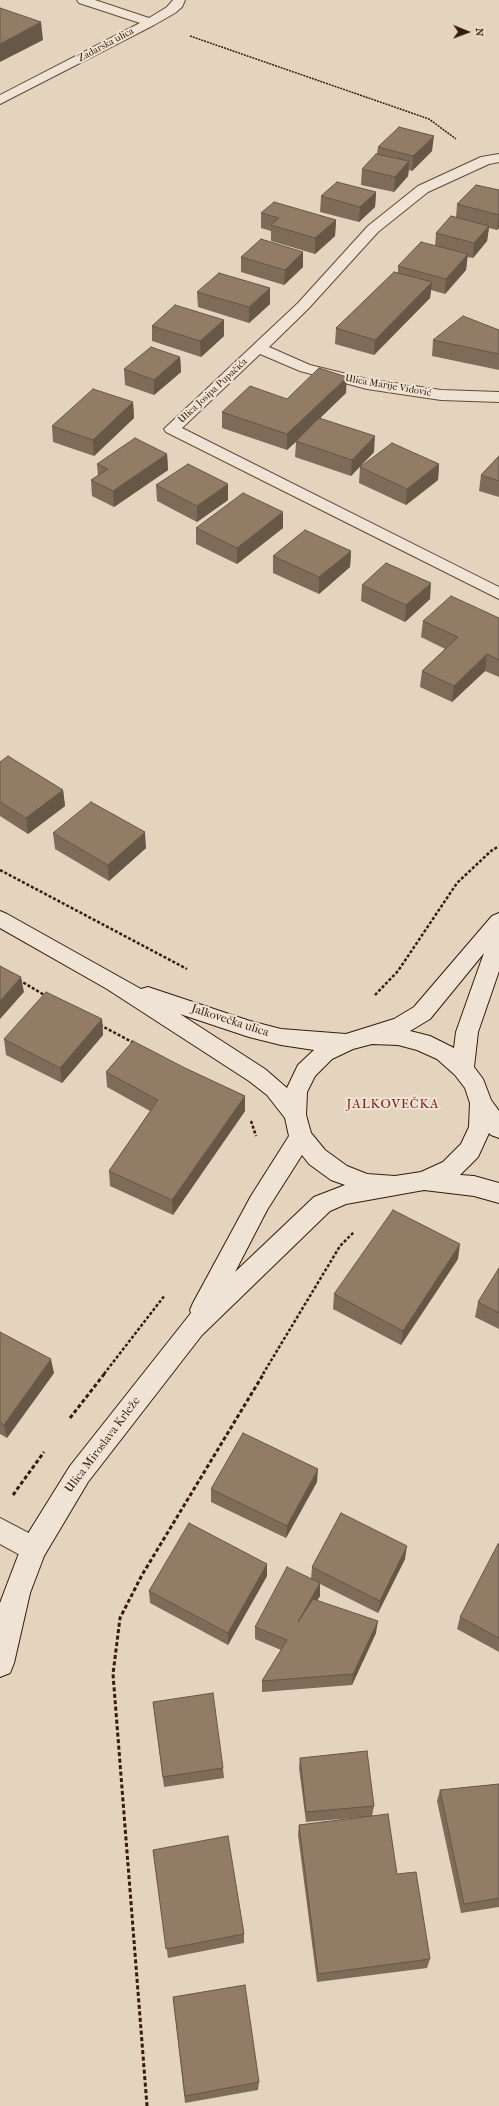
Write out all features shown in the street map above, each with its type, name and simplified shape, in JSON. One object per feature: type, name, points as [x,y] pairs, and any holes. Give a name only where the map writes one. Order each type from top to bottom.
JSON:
[{"type":"street","name":"Zadarska ulica","points":[[83,0],[150,22]]},
{"type":"street","points":[[150,22],[171,10],[178,4],[179,0]]},
{"type":"street","name":"Zadarska ulica","points":[[0,100],[150,22]]},
{"type":"street","name":"Ulica Josipa Pupačića","points":[[493,159],[423,189],[373,230],[302,306],[172,429],[499,594]]},
{"type":"street","name":"Ulica Marije Vidović","points":[[259,348],[305,368],[368,384],[442,395],[499,396]]},
{"type":"street","name":"Jalkovečka ulica","points":[[0,919],[115,983],[257,1075],[275,1089],[295,1115]]},
{"type":"street","points":[[481,1103],[480,1127],[470,1150],[451,1169],[424,1181],[395,1186],[366,1183],[339,1173],[317,1157],[301,1138],[295,1115],[296,1092],[306,1070],[324,1053],[348,1042],[372,1036],[402,1025],[422,1013],[499,921]]},
{"type":"street","points":[[463,1069],[467,1032],[499,941]]},
{"type":"street","name":"Jalkovečka ulica","points":[[115,983],[248,1029],[281,1037],[312,1041],[348,1042]]},
{"type":"street","points":[[372,1036],[398,1037],[422,1042],[445,1053],[463,1069],[475,1085],[481,1103],[499,1129]]},
{"type":"street","name":"Ulica Miroslava Krleže","points":[[193,1327],[258,1203],[301,1138]]},
{"type":"street","points":[[424,1181],[474,1186],[499,1193]]},
{"type":"street","name":"Ulica Miroslava Krleže","points":[[0,1663],[16,1593],[33,1549],[79,1474],[193,1327],[322,1204],[343,1194],[395,1186]]},
{"type":"street","points":[[0,1530],[33,1549]]},
{"type":"path","points":[[150,22],[429,119],[493,159]]},
{"type":"path","points":[[373,996],[398,971],[457,883],[491,851],[499,846]]},
{"type":"path","points":[[0,870],[187,969]]},
{"type":"path","points":[[13,976],[52,1000]]},
{"type":"path","points":[[93,1022],[141,1046]]},
{"type":"path","points":[[250,1116],[256,1138]]},
{"type":"path","points":[[147,2106],[113,1674],[120,1618],[142,1575],[340,1246]]},
{"type":"path","points":[[68,1420],[168,1291]]},
{"type":"path","points":[[16,1488],[45,1451]]},
{"type":"building","points":[[0,8],[41,22],[0,44]]},
{"type":"building","points":[[399,127],[434,136],[413,156],[378,147]]},
{"type":"building","points":[[376,154],[409,161],[395,177],[362,169]]},
{"type":"building","points":[[337,182],[376,192],[360,207],[321,196]]},
{"type":"building","points":[[476,185],[499,190],[499,215],[457,204]]},
{"type":"building","points":[[274,202],[336,220],[315,238],[271,225],[279,218],[261,213]]},
{"type":"building","points":[[451,216],[489,226],[474,243],[436,233]]},
{"type":"building","points":[[261,239],[303,252],[285,270],[241,257]]},
{"type":"building","points":[[421,242],[468,254],[446,279],[398,266]]},
{"type":"building","points":[[394,272],[432,282],[375,340],[336,328]]},
{"type":"building","points":[[219,273],[270,288],[249,307],[197,292]]},
{"type":"building","points":[[175,305],[224,320],[200,341],[152,326]]},
{"type":"building","points":[[463,316],[499,330],[499,354],[433,340]]},
{"type":"building","points":[[151,347],[180,357],[154,380],[124,369]]},
{"type":"building","points":[[319,368],[347,377],[287,434],[222,412],[250,386],[287,399]]},
{"type":"building","points":[[93,389],[133,402],[93,440],[52,426]]},
{"type":"building","points":[[319,418],[375,436],[352,460],[296,441]]},
{"type":"building","points":[[135,438],[167,454],[113,491],[91,480],[108,469],[97,464]]},
{"type":"building","points":[[392,443],[439,464],[407,489],[360,467]]},
{"type":"building","points":[[499,456],[499,481],[481,475]]},
{"type":"building","points":[[188,464],[228,484],[197,506],[156,485]]},
{"type":"building","points":[[243,493],[283,512],[237,548],[196,528]]},
{"type":"building","points":[[305,530],[351,551],[319,577],[273,556]]},
{"type":"building","points":[[386,563],[431,583],[406,605],[362,585]]},
{"type":"building","points":[[451,596],[499,618],[499,660],[487,654],[454,686],[422,671],[458,637],[423,621]]},
{"type":"building","points":[[8,756],[63,790],[26,818],[0,802],[0,762]]},
{"type":"building","points":[[91,802],[145,832],[108,865],[53,833]]},
{"type":"building","points":[[0,966],[21,977],[0,1001]]},
{"type":"building","points":[[46,992],[102,1019],[60,1068],[4,1039]]},
{"type":"building","points":[[133,1041],[185,1068],[245,1096],[172,1200],[109,1171],[158,1100],[106,1072]]},
{"type":"building","points":[[393,1210],[460,1244],[403,1331],[334,1294]]},
{"type":"building","points":[[499,1268],[499,1313],[478,1302]]},
{"type":"building","points":[[0,1332],[51,1359],[4,1425],[0,1422]]},
{"type":"building","points":[[243,1433],[318,1469],[287,1526],[211,1489]]},
{"type":"building","points":[[341,1513],[407,1546],[380,1601],[312,1567]]},
{"type":"building","points":[[189,1523],[267,1564],[228,1633],[149,1591]]},
{"type":"building","points":[[499,1544],[499,1638],[460,1617]]},
{"type":"building","points":[[287,1567],[320,1583],[298,1622],[313,1599],[378,1621],[353,1674],[262,1681],[287,1640],[255,1627]]},
{"type":"building","points":[[213,1693],[223,1768],[163,1777],[153,1702]]},
{"type":"building","points":[[367,1751],[374,1806],[306,1812],[300,1758]]},
{"type":"building","points":[[499,1784],[499,1898],[464,1904],[440,1790]]},
{"type":"building","points":[[388,1814],[397,1874],[416,1872],[430,1959],[318,1974],[299,1825]]},
{"type":"building","points":[[228,1836],[244,1934],[166,1949],[153,1850]]},
{"type":"building","points":[[245,1985],[259,2082],[185,2096],[173,1997]]},
{"type":"district","name":"JALKOVEČKA","points":[[393,1105]]}]
